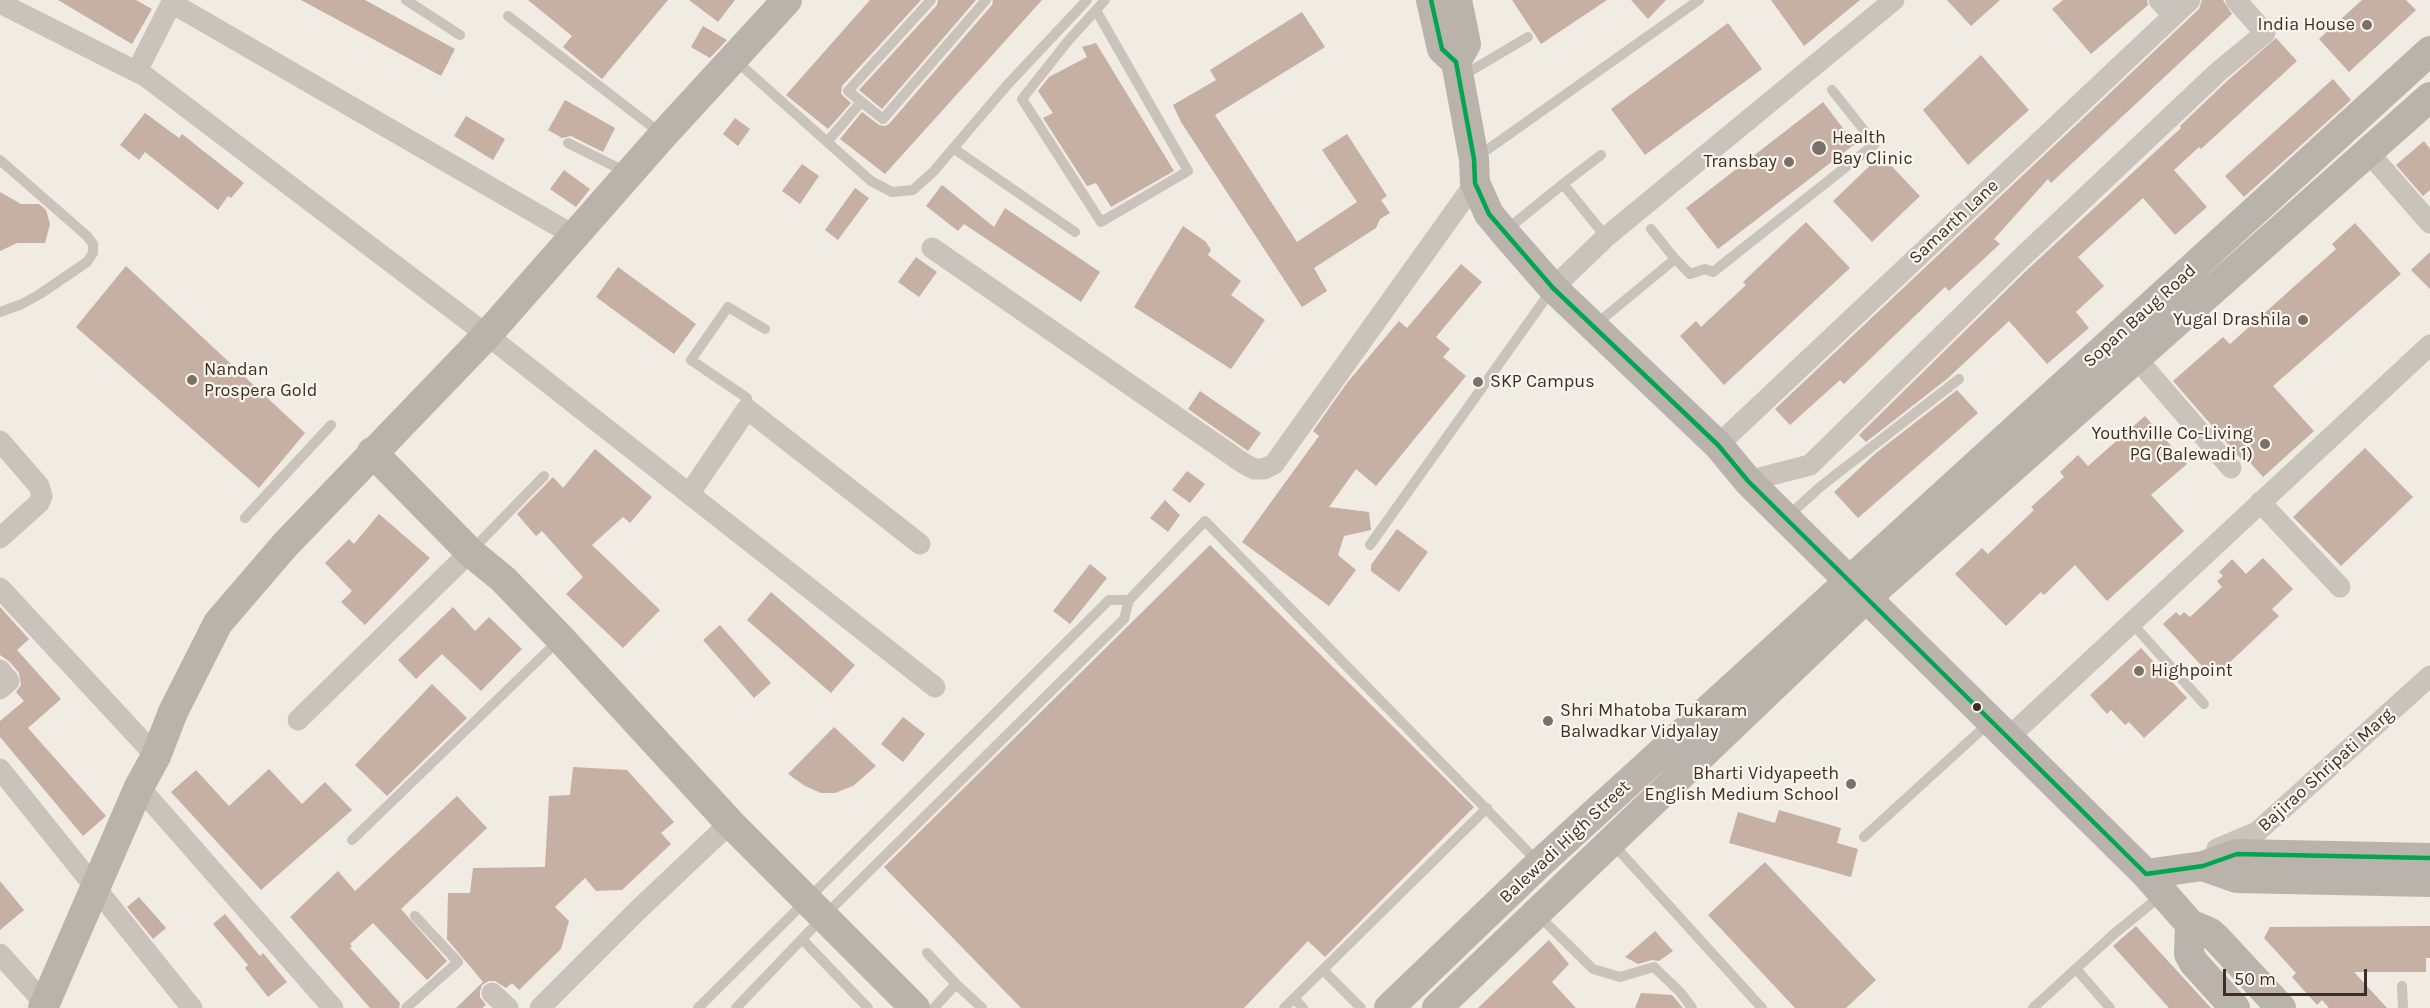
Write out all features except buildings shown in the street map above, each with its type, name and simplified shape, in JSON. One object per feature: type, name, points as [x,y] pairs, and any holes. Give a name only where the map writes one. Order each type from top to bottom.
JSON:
[{"type":"street","points":[[0,954],[46,1007],[139,787],[156,756],[173,712],[218,622],[282,543],[487,335],[663,135],[788,0]]},
{"type":"street","points":[[1431,0],[1442,49],[1457,70],[1475,171],[1489,214],[1504,232],[1553,288],[1718,445],[1748,481],[2155,884],[2190,924],[2209,932],[2216,938],[2281,1008]]},
{"type":"street","points":[[1457,0],[1467,44],[1457,70]]},
{"type":"street","points":[[1553,288],[1606,237],[1894,0]]},
{"type":"street","name":"Samarth Lane","points":[[1718,445],[2166,8],[2190,0]]},
{"type":"street","points":[[1748,481],[1810,465],[2019,260],[2218,72],[2265,33],[2236,0]]},
{"type":"street","points":[[0,3],[137,71],[487,335],[935,687]]},
{"type":"street","points":[[137,71],[178,4],[575,236]]},
{"type":"street","name":"Sopan Baug Road","points":[[1858,589],[2430,51]]},
{"type":"street","name":"Sopan Baug Road","points":[[1858,589],[2137,359],[2430,98]]},
{"type":"street","points":[[2368,152],[2430,223]]},
{"type":"street","points":[[932,248],[1243,463],[1254,469],[1264,469],[1274,464],[1475,171]]},
{"type":"street","points":[[1999,729],[2131,622],[2430,345]]},
{"type":"street","points":[[2137,359],[2231,468]]},
{"type":"street","points":[[689,494],[747,409],[920,544]]},
{"type":"street","points":[[0,441],[39,486],[42,496],[39,503],[0,538]]},
{"type":"street","points":[[362,460],[503,579],[730,824],[915,1008]]},
{"type":"street","points":[[2260,502],[2340,587]]},
{"type":"street","points":[[298,720],[470,552]]},
{"type":"street","points":[[0,588],[156,756]]},
{"type":"street","name":"Balewadi High Street","points":[[1437,1008],[1611,842],[1858,589]]},
{"type":"street","name":"Balewadi High Street","points":[[1389,1008],[1539,864],[1858,589]]},
{"type":"street","points":[[0,670],[9,681],[0,689]]},
{"type":"street","name":"Bajirao Shripati Marg","points":[[2155,884],[2257,832],[2430,676]]},
{"type":"street","points":[[0,769],[192,1008]]},
{"type":"street","points":[[139,787],[333,1008]]},
{"type":"street","points":[[540,1008],[638,910],[730,824]]},
{"type":"street","points":[[2155,884],[2237,854],[2430,858]]},
{"type":"street","points":[[2203,866],[2237,878],[2430,882]]},
{"type":"street","points":[[2190,924],[2189,954],[2194,963],[2235,1008]]},
{"type":"street","points":[[492,993],[508,1008]]},
{"type":"lane","points":[[406,0],[460,35]]},
{"type":"lane","points":[[931,0],[848,91],[883,119],[986,0]]},
{"type":"lane","points":[[1096,12],[1188,171],[1101,222],[1022,99],[1068,41],[1105,0]]},
{"type":"lane","points":[[1475,171],[1699,0]]},
{"type":"lane","points":[[733,59],[870,181],[892,192],[913,190],[953,148],[1082,1]]},
{"type":"lane","points":[[508,16],[663,135]]},
{"type":"lane","points":[[1457,70],[1528,37]]},
{"type":"lane","points":[[1651,229],[1690,274],[1705,270],[1713,272],[1875,144],[1832,90]]},
{"type":"lane","points":[[827,142],[861,102]]},
{"type":"lane","points":[[568,143],[629,173]]},
{"type":"lane","points":[[953,148],[1075,232]]},
{"type":"lane","points":[[1504,232],[1601,155]]},
{"type":"lane","points":[[0,160],[87,236],[93,244],[93,253],[87,262],[40,294],[0,312]]},
{"type":"lane","points":[[1563,184],[1606,237]]},
{"type":"lane","points":[[1593,327],[1675,259]]},
{"type":"lane","points":[[1370,545],[1553,288]]},
{"type":"lane","points":[[747,409],[747,398],[692,360],[728,307],[765,329]]},
{"type":"lane","points":[[1785,518],[1820,487],[1959,379]]},
{"type":"lane","points":[[245,518],[331,425]]},
{"type":"lane","points":[[470,552],[544,476]]},
{"type":"lane","points":[[698,1008],[815,909],[846,895],[1124,619],[1129,600],[1205,521],[1487,808],[1539,864]]},
{"type":"lane","points":[[736,1008],[802,939],[832,878],[1109,600],[1129,600]]},
{"type":"lane","points":[[2131,622],[2204,704]]},
{"type":"lane","points":[[352,840],[561,639]]},
{"type":"lane","points":[[1864,837],[1999,729]]},
{"type":"lane","points":[[1284,1008],[1487,808]]},
{"type":"lane","points":[[1611,842],[1762,1008]]},
{"type":"lane","points":[[2034,1008],[2115,933],[2155,884]]},
{"type":"lane","points":[[1536,913],[1593,969],[1620,977],[1654,967],[1681,993],[1692,1008]]},
{"type":"lane","points":[[406,1008],[458,963],[415,916]]},
{"type":"lane","points":[[802,939],[868,1008]]},
{"type":"lane","points":[[927,954],[982,1008]]},
{"type":"lane","points":[[1323,970],[1360,1008]]},
{"type":"lane","points":[[2077,970],[2110,1008]]},
{"type":"lane","points":[[934,1008],[956,984]]},
{"type":"lane","points":[[2402,986],[2403,1008]]},
{"type":"lane","points":[[1294,998],[1303,1008]]},
{"type":"transit line","points":[[1431,0],[1442,49],[1456,62],[1474,159],[1475,183],[1489,214],[1553,288],[1718,445],[1748,481],[2146,874]]},
{"type":"transit line","points":[[2146,874],[2203,866],[2237,854],[2430,858]]},
{"type":"place","name":"India House","points":[[2367,25]]},
{"type":"place","name":"Health Bay Clinic","points":[[1819,148]]},
{"type":"place","name":"Transbay","points":[[1789,162]]},
{"type":"place","name":"Yugal Drashila","points":[[2303,320]]},
{"type":"place","name":"Nandan Prospera Gold","points":[[192,380]]},
{"type":"place","name":"SKP Campus","points":[[1478,382]]},
{"type":"place","name":"Youthville Co-Living PG (Balewadi 1)","points":[[2265,444]]},
{"type":"place","name":"Highpoint","points":[[2139,671]]},
{"type":"place","name":"Shri Mhatoba Tukaram Balwadkar Vidyalay","points":[[1548,721]]},
{"type":"place","name":"Bharti Vidyapeeth English Medium School","points":[[1851,784]]}]
